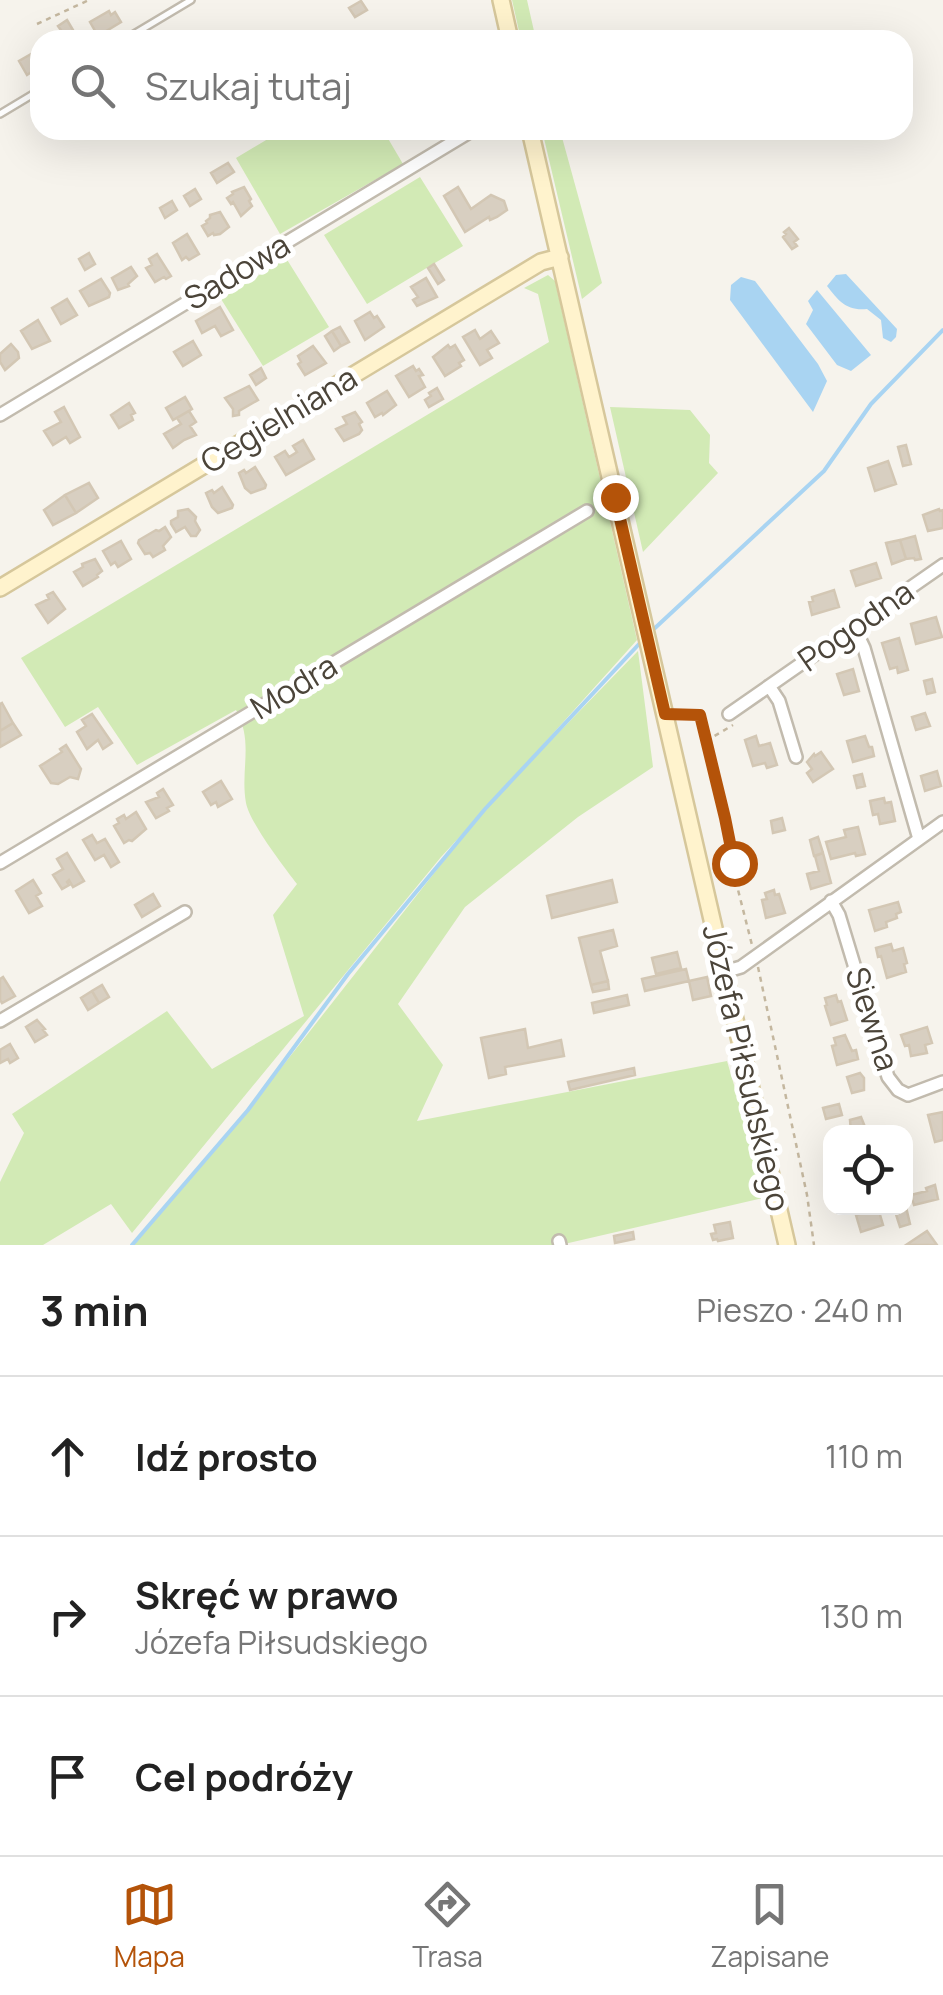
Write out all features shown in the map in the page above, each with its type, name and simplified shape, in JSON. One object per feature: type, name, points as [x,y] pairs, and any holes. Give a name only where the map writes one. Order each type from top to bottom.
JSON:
[{"type":"main road","points":[[500,0],[508,30]]},
{"type":"main road","name":"Józefa Piłsudskiego","points":[[532,140],[787,1245]]},
{"type":"main road","name":"Cegielniana","points":[[0,588],[541,262],[560,257]]},
{"type":"street","name":"Sadowa","points":[[0,414],[456,140]]},
{"type":"street","name":"Modra","points":[[0,863],[587,511]]},
{"type":"street","name":"Pogodna","points":[[728,714],[943,566]]},
{"type":"street","points":[[854,627],[864,648],[918,839]]},
{"type":"street","name":"Pogodna","points":[[769,686],[779,701],[796,757]]},
{"type":"street","points":[[724,972],[741,967],[918,839],[942,826]]},
{"type":"street","name":"Siewna","points":[[831,901],[839,914],[888,1078],[908,1095],[943,1082]]},
{"type":"street","points":[[0,1021],[185,912]]},
{"type":"lane","points":[[141,30],[191,0]]},
{"type":"lane","points":[[0,114],[30,96]]},
{"type":"path","points":[[37,24],[90,0]]},
{"type":"path","points":[[665,714],[700,715],[755,956],[814,1245]]},
{"type":"green space","points":[[512,0],[527,0],[534,30],[519,30]]},
{"type":"green space","points":[[266,140],[389,140],[403,164],[280,234],[236,158]]},
{"type":"green space","points":[[544,140],[563,140],[602,283],[582,299]]},
{"type":"green space","points":[[420,177],[463,246],[367,304],[324,235]]},
{"type":"green space","points":[[286,258],[329,327],[263,366],[221,299]]},
{"type":"green space","points":[[548,275],[555,281],[637,640],[496,797],[638,651],[653,767],[578,817],[465,907],[398,1004],[443,1065],[417,1121],[727,1061],[767,1197],[560,1245],[132,1245],[248,1110],[479,816],[132,1233],[111,1204],[43,1245],[0,1245],[0,1182],[24,1133],[12,1114],[167,1011],[212,1069],[304,1016],[273,915],[297,884],[249,812],[244,733],[236,710],[137,765],[98,707],[65,727],[21,658],[549,342],[538,294],[524,288]]},
{"type":"green space","points":[[610,407],[690,410],[710,435],[709,463],[718,473],[643,552]]},
{"type":"water","points":[[846,274],[897,329],[891,342],[883,338],[881,320],[867,309],[844,304],[827,286],[836,275]]},
{"type":"water","points":[[741,277],[755,281],[818,364],[827,381],[813,412],[730,300],[731,285]]},
{"type":"water","points":[[817,290],[871,355],[851,371],[837,365],[806,324],[813,310],[808,301]]},
{"type":"building","points":[[361,1],[367,10],[355,17],[349,8]]},
{"type":"building","points":[[109,11],[111,15],[115,12],[121,22],[108,30],[95,30],[90,22]]},
{"type":"building","points":[[67,20],[73,30],[61,30],[58,26]]},
{"type":"building","points":[[30,55],[30,73],[27,75],[19,61]]},
{"type":"building","points":[[228,163],[234,172],[217,183],[211,173]]},
{"type":"building","points":[[244,187],[252,206],[241,216],[227,198]]},
{"type":"building","points":[[458,187],[471,209],[491,195],[504,201],[507,210],[465,232],[444,196]]},
{"type":"building","points":[[195,189],[201,199],[190,206],[184,196]]},
{"type":"building","points":[[172,201],[177,210],[165,218],[160,208]]},
{"type":"building","points":[[220,212],[229,227],[208,236],[202,226],[210,215]]},
{"type":"building","points":[[789,228],[798,239],[792,249],[783,237]]},
{"type":"building","points":[[187,234],[199,254],[182,260],[173,243]]},
{"type":"building","points":[[89,253],[95,264],[85,270],[79,259]]},
{"type":"building","points":[[157,254],[171,276],[155,282],[146,268],[152,265],[149,259]]},
{"type":"building","points":[[434,264],[444,280],[438,284],[428,268]]},
{"type":"building","points":[[131,267],[137,276],[129,286],[118,290],[112,278]]},
{"type":"building","points":[[426,278],[437,297],[417,306],[413,300],[418,297],[411,287]]},
{"type":"building","points":[[101,279],[109,297],[89,306],[80,291]]},
{"type":"building","points":[[67,299],[77,315],[61,324],[52,308]]},
{"type":"building","points":[[220,307],[233,330],[221,336],[215,326],[202,333],[196,321]]},
{"type":"building","points":[[370,312],[384,327],[365,340],[355,321]]},
{"type":"building","points":[[38,320],[50,341],[32,349],[21,331]]},
{"type":"building","points":[[340,327],[349,342],[341,346],[332,331]]},
{"type":"building","points":[[475,330],[480,339],[491,331],[499,343],[487,350],[492,358],[480,365],[463,337]]},
{"type":"building","points":[[332,331],[341,346],[334,351],[325,336]]},
{"type":"building","points":[[193,341],[201,355],[183,366],[174,352]]},
{"type":"building","points":[[11,344],[19,358],[5,370],[0,354]]},
{"type":"building","points":[[448,345],[455,345],[464,360],[445,376],[433,357]]},
{"type":"building","points":[[313,346],[326,363],[305,375],[298,356]]},
{"type":"building","points":[[413,366],[423,375],[419,376],[425,387],[409,397],[396,376]]},
{"type":"building","points":[[261,368],[266,378],[256,385],[250,375]]},
{"type":"building","points":[[249,386],[258,400],[233,416],[225,398]]},
{"type":"building","points":[[437,388],[443,399],[429,407],[425,400]]},
{"type":"building","points":[[387,391],[396,405],[375,417],[367,403]]},
{"type":"building","points":[[185,397],[192,409],[173,420],[166,408]]},
{"type":"building","points":[[129,403],[135,413],[131,415],[133,420],[119,428],[111,415]]},
{"type":"building","points":[[64,407],[80,437],[70,443],[66,437],[53,445],[44,431],[61,422],[55,412]]},
{"type":"building","points":[[189,411],[196,422],[190,426],[196,435],[173,448],[164,434],[181,424],[177,418]]},
{"type":"building","points":[[355,412],[362,430],[344,441],[336,429],[347,424],[343,417]]},
{"type":"building","points":[[303,440],[314,459],[286,475],[275,457],[285,451],[289,457],[297,452],[293,446]]},
{"type":"building","points":[[906,445],[911,464],[903,466],[898,447]]},
{"type":"building","points":[[888,461],[896,484],[875,491],[868,468]]},
{"type":"building","points":[[255,467],[266,485],[251,493],[239,473]]},
{"type":"building","points":[[89,483],[98,498],[76,513],[65,495]]},
{"type":"building","points":[[222,487],[233,505],[218,513],[206,493]]},
{"type":"building","points":[[65,495],[76,513],[53,525],[44,510]]},
{"type":"building","points":[[188,509],[200,530],[196,536],[191,536],[185,527],[176,532],[171,524],[178,511]]},
{"type":"building","points":[[943,510],[943,528],[928,531],[923,515]]},
{"type":"building","points":[[165,527],[171,537],[163,546],[165,550],[153,557],[145,554],[139,540]]},
{"type":"building","points":[[915,536],[921,559],[906,559],[900,540]]},
{"type":"building","points":[[900,540],[906,559],[892,564],[886,543]]},
{"type":"building","points":[[121,541],[131,559],[118,567],[115,562],[111,565],[103,551]]},
{"type":"building","points":[[95,559],[102,571],[83,586],[74,572]]},
{"type":"building","points":[[876,563],[881,578],[856,586],[851,571]]},
{"type":"building","points":[[834,590],[839,607],[812,615],[812,597]]},
{"type":"building","points":[[53,592],[65,609],[48,623],[36,605],[49,599],[47,595]]},
{"type":"building","points":[[936,617],[942,637],[916,644],[911,624]]},
{"type":"building","points":[[899,638],[908,670],[898,673],[897,667],[890,669],[882,643]]},
{"type":"building","points":[[853,669],[859,691],[844,695],[837,674]]},
{"type":"building","points":[[932,679],[935,692],[927,694],[924,681]]},
{"type":"building","points":[[0,704],[13,723],[0,731]]},
{"type":"building","points":[[925,713],[930,726],[916,730],[912,717]]},
{"type":"building","points":[[92,714],[112,743],[103,749],[98,740],[87,749],[77,732],[86,726],[82,720]]},
{"type":"building","points":[[13,723],[21,735],[0,747],[0,731]]},
{"type":"building","points":[[756,736],[759,746],[770,743],[777,765],[753,766],[745,740]]},
{"type":"building","points":[[865,736],[874,756],[853,762],[847,741]]},
{"type":"building","points":[[66,745],[81,769],[78,779],[70,777],[58,784],[51,783],[40,766]]},
{"type":"building","points":[[821,752],[833,769],[813,782],[807,773],[812,769],[807,762]]},
{"type":"building","points":[[937,771],[941,786],[925,791],[921,776]]},
{"type":"building","points":[[862,774],[865,786],[857,788],[854,776]]},
{"type":"building","points":[[221,781],[232,799],[218,807],[216,802],[211,805],[203,792]]},
{"type":"building","points":[[163,789],[173,805],[156,818],[146,802],[159,797],[157,793]]},
{"type":"building","points":[[884,798],[885,803],[891,802],[895,821],[880,824],[870,801]]},
{"type":"building","points":[[136,812],[146,829],[124,843],[114,826],[119,823],[117,819],[124,815],[126,819]]},
{"type":"building","points":[[782,818],[785,830],[773,833],[771,821]]},
{"type":"building","points":[[858,827],[865,854],[831,859],[826,842],[846,837],[844,830]]},
{"type":"building","points":[[92,835],[97,843],[105,839],[119,862],[111,867],[104,855],[95,860],[83,840]]},
{"type":"building","points":[[818,837],[823,853],[814,856],[810,840]]},
{"type":"building","points":[[67,853],[84,881],[73,887],[69,880],[69,885],[62,889],[53,875],[63,869],[57,859]]},
{"type":"building","points":[[823,853],[831,883],[811,889],[807,874],[819,871],[815,856]]},
{"type":"building","points":[[33,880],[41,893],[36,896],[42,906],[29,913],[16,891]]},
{"type":"building","points":[[612,880],[617,902],[552,918],[547,896]]},
{"type":"building","points":[[774,890],[785,913],[766,918],[762,900],[767,899],[765,893]]},
{"type":"building","points":[[153,894],[160,906],[142,917],[135,905]]},
{"type":"building","points":[[898,902],[901,912],[896,914],[897,918],[875,931],[869,910]]},
{"type":"building","points":[[613,930],[617,946],[600,951],[608,981],[591,985],[579,938]]},
{"type":"building","points":[[891,944],[893,951],[903,948],[906,972],[887,978],[876,948]]},
{"type":"building","points":[[677,952],[681,968],[656,974],[652,958]]},
{"type":"building","points":[[686,969],[689,981],[645,991],[642,979]]},
{"type":"building","points":[[3,977],[15,996],[2,1003],[0,979]]},
{"type":"building","points":[[707,977],[711,996],[693,1000],[689,981]]},
{"type":"building","points":[[608,981],[609,989],[593,992],[591,985]]},
{"type":"building","points":[[102,985],[109,997],[99,1003],[92,991]]},
{"type":"building","points":[[92,991],[99,1003],[88,1010],[81,998]]},
{"type":"building","points":[[627,995],[629,1005],[594,1013],[592,1003]]},
{"type":"building","points":[[836,995],[847,1020],[831,1025],[825,998]]},
{"type":"building","points":[[37,1020],[47,1035],[35,1042],[26,1027]]},
{"type":"building","points":[[927,1027],[932,1043],[925,1045],[927,1053],[911,1056],[901,1035]]},
{"type":"building","points":[[525,1029],[528,1048],[561,1040],[564,1056],[505,1067],[506,1074],[489,1078],[481,1038]]},
{"type":"building","points":[[845,1035],[858,1059],[837,1065],[834,1038]]},
{"type":"building","points":[[10,1044],[18,1058],[0,1063],[0,1050]]},
{"type":"building","points":[[634,1068],[635,1075],[570,1090],[568,1082]]},
{"type":"building","points":[[860,1073],[864,1090],[852,1093],[847,1077]]},
{"type":"building","points":[[839,1104],[842,1115],[826,1119],[823,1108]]},
{"type":"building","points":[[943,1112],[943,1140],[935,1142],[928,1115]]},
{"type":"building","points":[[861,1117],[864,1125],[850,1125],[850,1120]]},
{"type":"building","points":[[935,1185],[938,1199],[914,1205],[913,1194],[927,1191]]},
{"type":"building","points":[[856,1215],[880,1215],[883,1225],[861,1232]]},
{"type":"building","points":[[896,1215],[908,1215],[910,1224],[900,1227]]},
{"type":"building","points":[[730,1222],[733,1238],[713,1240],[714,1225]]},
{"type":"building","points":[[927,1231],[937,1245],[906,1245]]},
{"type":"building","points":[[633,1232],[634,1239],[615,1243],[614,1236]]},
{"type":"waterway","points":[[655,628],[824,471],[871,404],[943,330]]},
{"type":"waterway","points":[[132,1245],[248,1110],[348,974],[485,809],[640,643]]},
{"type":"route","points":[[615,497],[665,714],[700,715],[734,863]]}]
